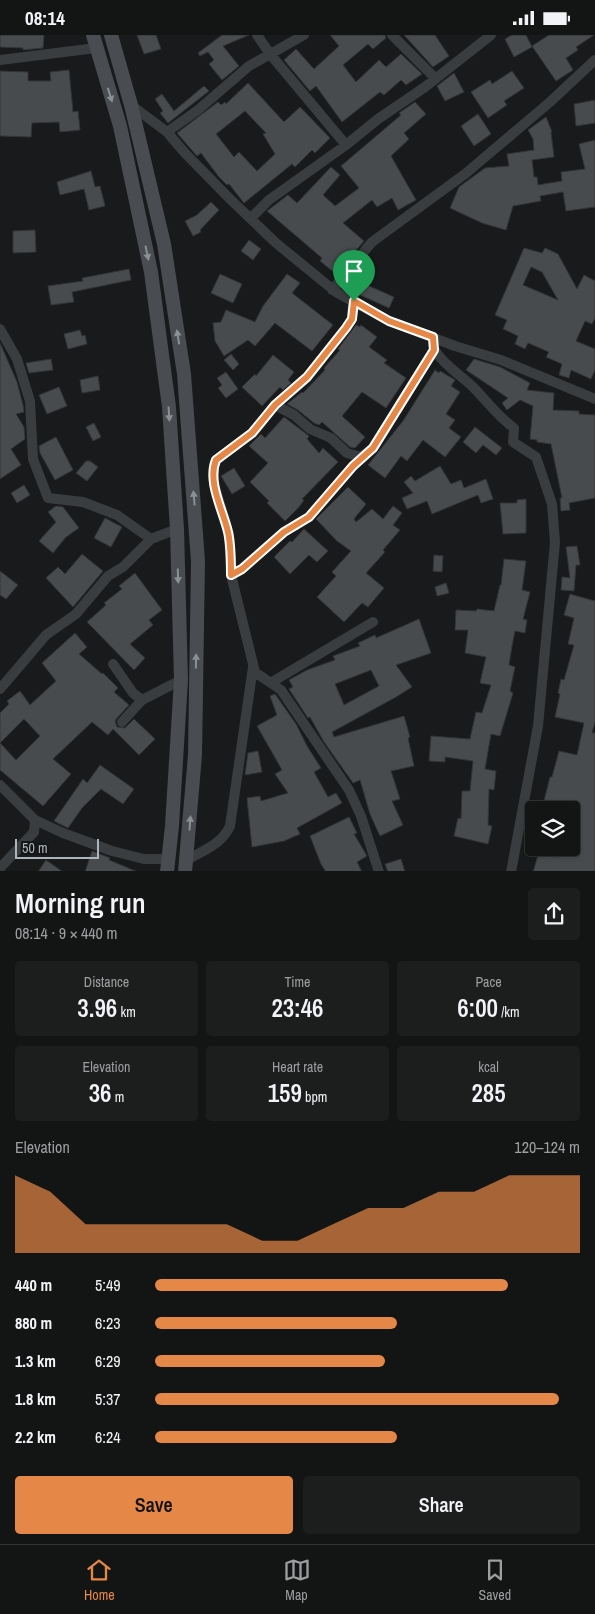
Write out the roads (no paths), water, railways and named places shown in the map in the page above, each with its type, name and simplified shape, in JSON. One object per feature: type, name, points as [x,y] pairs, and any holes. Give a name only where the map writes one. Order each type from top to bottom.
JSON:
[{"type":"main road","points":[[112,35],[131,105],[164,244],[182,365],[197,540],[195,755],[186,866]]},
{"type":"main road","points":[[95,41],[120,126],[151,272],[169,407],[177,529],[181,680],[168,865]]},
{"type":"street","points":[[257,35],[270,54],[346,145]]},
{"type":"street","points":[[167,132],[198,110],[249,66],[304,35]]},
{"type":"street","points":[[392,35],[435,78]]},
{"type":"street","points":[[252,217],[269,200],[346,145],[378,119],[425,87],[491,35]]},
{"type":"street","points":[[0,60],[95,41]]},
{"type":"street","points":[[332,290],[372,242],[466,174],[550,102],[595,60]]},
{"type":"street","points":[[131,105],[167,132],[199,168],[252,217],[276,243],[332,290],[389,321],[455,346],[501,359],[595,399]]},
{"type":"street","points":[[186,866],[220,842],[230,826],[253,667],[231,575],[229,534],[214,484],[216,460],[252,433],[275,405],[307,377],[352,319],[354,301]]},
{"type":"street","points":[[0,329],[17,359],[30,401],[33,459],[48,498],[83,502],[117,515],[151,539]]},
{"type":"street","points":[[433,337],[434,350],[444,363],[458,372],[485,399],[503,421],[514,428],[513,442],[536,457],[552,504],[555,542],[538,726],[511,871]]},
{"type":"street","points":[[231,575],[242,569],[284,532],[309,517],[362,457],[373,448],[434,350]]},
{"type":"street","points":[[275,405],[294,415],[310,429],[332,438],[347,453],[362,457]]},
{"type":"street","points":[[0,689],[46,635],[76,614],[108,577],[135,556],[151,539],[177,529]]},
{"type":"street","points":[[272,682],[373,622]]},
{"type":"street","points":[[113,664],[133,693],[142,700]]},
{"type":"street","points":[[253,667],[260,676],[272,682],[284,693],[349,790],[361,816],[379,871]]},
{"type":"street","points":[[122,722],[142,700],[181,680]]},
{"type":"street","points":[[0,785],[34,821],[112,851],[168,865]]},
{"type":"street","points":[[0,868],[34,832],[34,821]]}]
